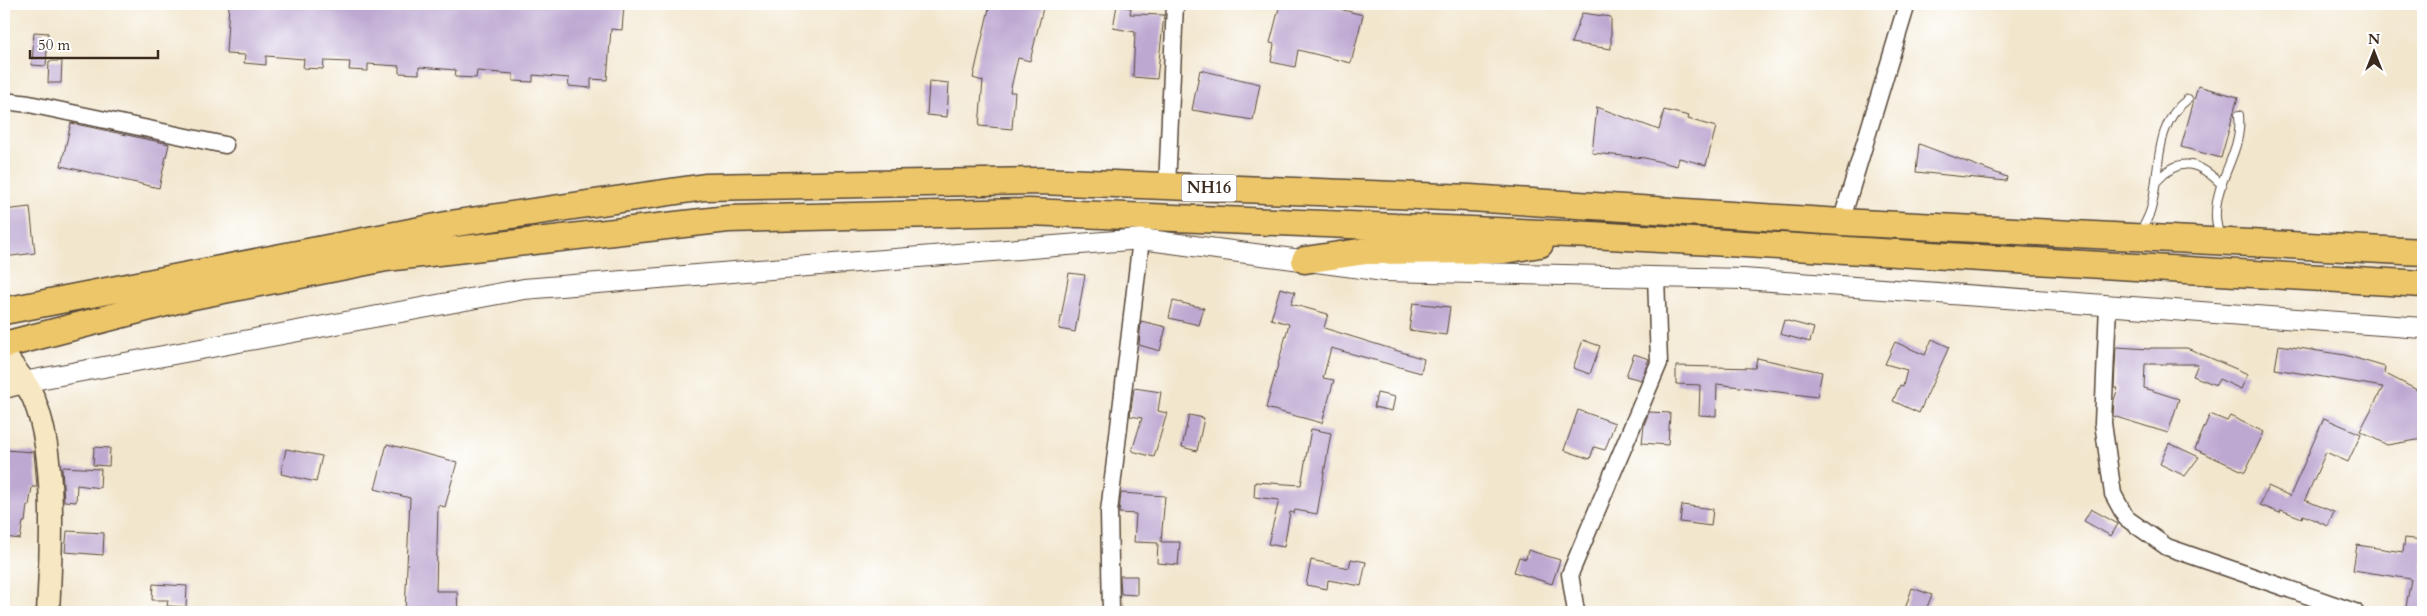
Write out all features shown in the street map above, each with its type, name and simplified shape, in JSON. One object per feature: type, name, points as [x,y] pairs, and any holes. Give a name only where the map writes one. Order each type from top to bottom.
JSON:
[{"type":"highway","name":"NH16","points":[[4,311],[456,223],[705,187],[1039,182],[1168,186],[1470,198],[1841,222],[2423,252]]},
{"type":"highway","name":"NH16","points":[[4,345],[192,296],[386,258],[728,219],[1029,212],[1592,235],[2423,284]]},
{"type":"highway","points":[[1305,260],[1366,251],[1504,250],[1592,235]]},
{"type":"highway","points":[[2352,279],[2423,293]]},
{"type":"main road","points":[[4,354],[13,384],[35,400],[42,421],[47,457],[50,507],[48,612]]},
{"type":"street","points":[[1168,186],[1175,4]]},
{"type":"street","points":[[1841,222],[1907,4]]},
{"type":"street","points":[[4,101],[29,104],[225,145]]},
{"type":"street","points":[[1111,612],[1109,512],[1141,239]]},
{"type":"street","points":[[13,384],[524,289],[1141,239],[1384,271],[1743,279],[2423,328]]},
{"type":"street","points":[[1576,612],[1570,574],[1659,363],[1656,276]]},
{"type":"street","points":[[2108,305],[2103,423],[2113,494],[2126,518],[2167,547],[2355,612]]},
{"type":"lane","points":[[2138,237],[2151,211],[2157,182],[2163,131],[2177,107],[2188,99]]},
{"type":"lane","points":[[2221,241],[2216,212],[2222,185],[2241,131],[2239,115]]},
{"type":"lane","points":[[2157,182],[2168,168],[2186,164],[2203,168],[2222,185]]},
{"type":"building","points":[[229,4],[624,5],[622,30],[611,29],[607,80],[591,79],[591,88],[568,86],[569,78],[533,75],[533,82],[513,81],[513,74],[477,71],[476,78],[455,77],[456,70],[419,67],[419,74],[399,73],[399,66],[368,64],[368,71],[349,70],[350,62],[324,61],[323,69],[303,68],[304,59],[266,56],[266,65],[244,63],[245,55],[226,54]]},
{"type":"building","points":[[990,4],[1044,4],[1030,61],[1018,58],[1010,92],[1015,92],[1012,129],[979,126],[983,81],[973,78]]},
{"type":"building","points":[[1280,4],[1320,4],[1363,15],[1351,63],[1298,50],[1295,67],[1271,62],[1274,44],[1270,43]]},
{"type":"building","points":[[1117,5],[1131,8],[1130,14],[1164,15],[1157,79],[1133,77],[1135,32],[1113,28]]},
{"type":"building","points":[[1582,13],[1611,17],[1611,49],[1571,43]]},
{"type":"building","points":[[34,32],[48,33],[46,66],[32,65]]},
{"type":"building","points":[[49,61],[62,61],[61,83],[48,83]]},
{"type":"building","points":[[1200,70],[1260,84],[1253,120],[1192,110]]},
{"type":"building","points":[[929,81],[949,83],[947,117],[927,115]]},
{"type":"building","points":[[2198,86],[2238,97],[2221,158],[2181,147]]},
{"type":"building","points":[[1597,107],[1659,130],[1664,110],[1689,116],[1688,119],[1716,127],[1706,165],[1679,158],[1677,166],[1645,158],[1592,153]]},
{"type":"building","points":[[71,123],[169,144],[159,188],[61,166]]},
{"type":"building","points":[[1919,144],[2007,177],[2006,181],[1916,172]]},
{"type":"building","points":[[30,207],[35,253],[4,257],[4,210]]},
{"type":"building","points":[[1069,273],[1085,275],[1075,332],[1059,329]]},
{"type":"building","points":[[1280,288],[1295,292],[1291,304],[1328,314],[1324,328],[1424,359],[1421,373],[1331,348],[1323,378],[1334,380],[1322,423],[1266,408],[1289,324],[1271,319]]},
{"type":"building","points":[[1173,301],[1204,308],[1199,325],[1169,318]]},
{"type":"building","points":[[1413,303],[1450,307],[1446,335],[1409,330]]},
{"type":"building","points":[[1784,320],[1814,328],[1810,342],[1780,334]]},
{"type":"building","points":[[1141,321],[1166,327],[1160,351],[1139,345]]},
{"type":"building","points":[[1932,339],[1949,347],[1919,413],[1893,401],[1900,385],[1903,386],[1907,370],[1885,364],[1895,342],[1925,355]]},
{"type":"building","points":[[1583,340],[1600,346],[1590,374],[1573,368]]},
{"type":"building","points":[[2279,345],[2345,355],[2385,367],[2384,373],[2423,393],[2423,439],[2387,445],[2360,431],[2383,387],[2275,369]]},
{"type":"building","points":[[2116,347],[2150,349],[2187,348],[2248,374],[2241,389],[2219,379],[2216,385],[2193,376],[2198,364],[2145,364],[2144,388],[2179,399],[2168,433],[2113,416],[2114,400],[2118,388],[2114,388]]},
{"type":"building","points":[[1634,354],[1649,359],[1641,380],[1626,376]]},
{"type":"building","points":[[1757,358],[1822,372],[1817,397],[1717,384],[1716,416],[1699,415],[1700,385],[1676,384],[1676,366],[1755,368]]},
{"type":"building","points":[[1134,388],[1161,392],[1158,411],[1167,413],[1154,457],[1132,451],[1142,418],[1130,416]]},
{"type":"building","points":[[1377,393],[1395,397],[1392,411],[1374,407]]},
{"type":"building","points":[[1578,410],[1615,423],[1605,450],[1594,447],[1590,459],[1564,450]]},
{"type":"building","points":[[1649,412],[1670,413],[1668,445],[1642,443],[1644,425]]},
{"type":"building","points":[[2210,414],[2227,421],[2230,416],[2264,432],[2245,472],[2195,449]]},
{"type":"building","points":[[1189,415],[1204,418],[1197,451],[1182,447]]},
{"type":"building","points":[[2324,418],[2361,434],[2348,462],[2326,452],[2305,500],[2334,512],[2328,526],[2303,515],[2302,518],[2281,510],[2280,513],[2260,505],[2268,486],[2290,496]]},
{"type":"building","points":[[1311,429],[1331,433],[1317,514],[1295,510],[1294,513],[1290,512],[1284,547],[1268,544],[1279,500],[1254,497],[1255,482],[1301,485]]},
{"type":"building","points":[[2169,443],[2199,457],[2185,476],[2160,464]]},
{"type":"building","points":[[387,444],[457,462],[445,507],[438,505],[436,591],[457,591],[458,612],[405,612],[410,498],[375,489]]},
{"type":"building","points":[[94,447],[110,448],[109,466],[93,465]]},
{"type":"building","points":[[286,449],[322,456],[316,482],[281,474]]},
{"type":"building","points":[[4,450],[34,452],[37,487],[32,487],[20,539],[4,537]]},
{"type":"building","points":[[62,467],[101,469],[100,488],[77,485],[76,502],[64,501]]},
{"type":"building","points":[[1121,493],[1165,496],[1161,542],[1180,542],[1178,565],[1157,563],[1158,543],[1134,542],[1136,514],[1119,513]]},
{"type":"building","points":[[1682,505],[1713,509],[1711,526],[1680,522]]},
{"type":"building","points":[[2091,509],[2118,524],[2111,536],[2084,521]]},
{"type":"building","points":[[67,531],[104,533],[103,555],[65,552]]},
{"type":"building","points":[[2405,538],[2423,540],[2423,612],[2405,612],[2411,579],[2353,570],[2357,545],[2403,552]]},
{"type":"building","points":[[1528,550],[1560,560],[1552,584],[1514,572],[1519,557],[1526,559]]},
{"type":"building","points":[[1351,559],[1366,562],[1361,586],[1328,580],[1327,589],[1306,585],[1311,560],[1349,568]]},
{"type":"building","points":[[1120,576],[1137,576],[1137,595],[1121,594]]},
{"type":"building","points":[[153,584],[187,586],[186,607],[167,606],[168,600],[152,600]]},
{"type":"building","points":[[1912,588],[1932,595],[1925,612],[1904,612]]}]
